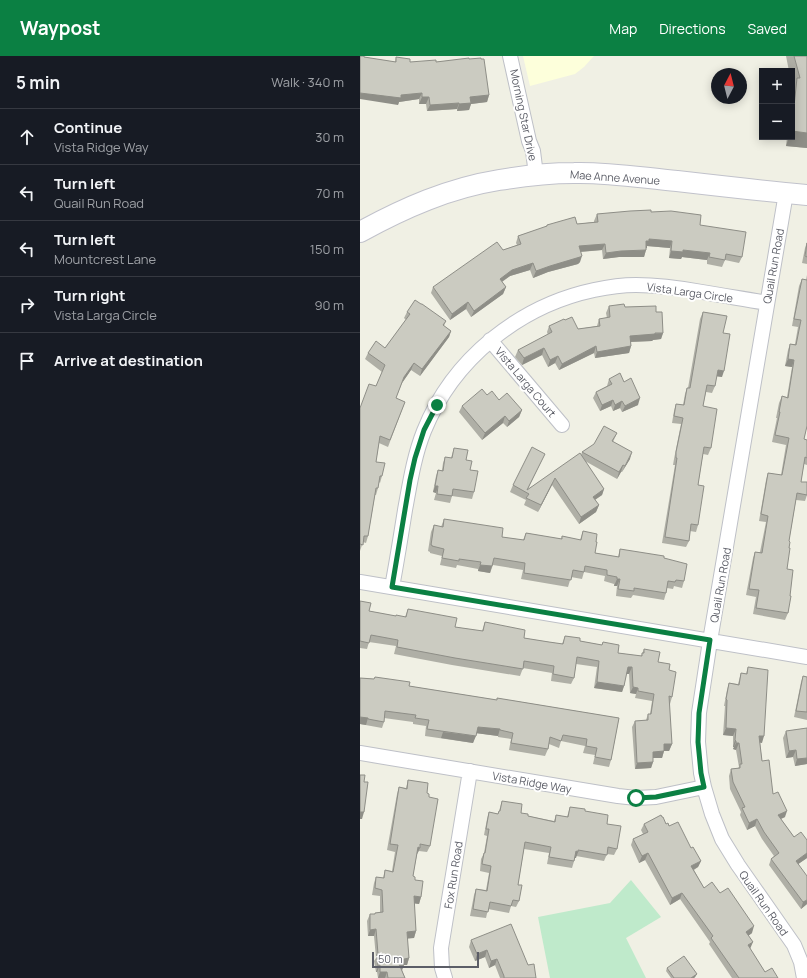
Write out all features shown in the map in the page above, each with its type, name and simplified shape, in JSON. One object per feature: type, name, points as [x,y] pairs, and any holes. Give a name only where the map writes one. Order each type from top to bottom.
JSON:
[{"type":"main road","name":"Mae Anne Avenue","points":[[360,232],[389,216],[426,200],[455,190],[498,180],[536,175],[574,173],[611,174],[807,195]]},
{"type":"street","name":"Morning Star Drive","points":[[510,56],[529,141],[533,151],[536,175]]},
{"type":"street","name":"Quail Run Road","points":[[786,193],[710,640],[699,713],[698,742],[704,787],[712,814],[722,839],[738,865],[794,945],[801,962],[804,978]]},
{"type":"street","name":"Vista Larga Circle","points":[[392,587],[410,480],[424,430],[452,381],[490,340],[510,325],[551,303],[581,293],[608,287],[635,285],[664,286],[767,303]]},
{"type":"street","name":"Vista Larga Court","points":[[490,340],[562,425]]},
{"type":"street","points":[[360,582],[807,657]]},
{"type":"street","name":"Vista Ridge Way","points":[[360,753],[636,798],[656,797],[704,787]]},
{"type":"street","name":"Fox Run Road","points":[[445,978],[442,968],[441,948],[470,772]]},
{"type":"shaded area","points":[[523,56],[594,56],[575,74],[530,86]]},
{"type":"shaded area","points":[[631,880],[661,917],[626,938],[646,978],[550,978],[538,917],[610,903]]},
{"type":"building","points":[[360,56],[396,62],[396,57],[410,59],[410,62],[436,60],[436,62],[481,58],[484,59],[489,95],[470,97],[471,103],[430,105],[429,97],[422,97],[422,93],[401,95],[401,98],[360,93]]},
{"type":"building","points":[[794,56],[807,56],[807,133],[795,131],[795,97],[797,78],[800,78]]},
{"type":"building","points":[[651,210],[651,212],[671,211],[701,215],[700,225],[746,232],[742,257],[726,254],[725,260],[709,257],[710,253],[683,250],[683,252],[671,251],[672,241],[649,239],[649,241],[646,241],[646,250],[606,253],[605,244],[579,246],[582,256],[580,257],[536,271],[533,263],[512,270],[500,279],[506,287],[474,311],[468,302],[452,314],[433,287],[497,242],[503,250],[521,244],[518,236],[547,225],[575,217],[577,224],[598,222],[597,214]]},
{"type":"building","points":[[807,243],[807,257],[805,256]]},
{"type":"building","points":[[802,279],[807,280],[807,426],[804,439],[807,440],[807,458],[805,457],[801,482],[807,482],[807,495],[797,493],[789,541],[790,548],[787,569],[793,570],[788,613],[756,608],[759,590],[749,589],[755,552],[762,553],[768,516],[761,514],[768,473],[782,475],[789,438],[775,435],[782,396],[788,398],[794,360],[788,359],[790,344],[796,345],[801,320],[794,319]]},
{"type":"building","points":[[415,300],[446,321],[443,325],[451,331],[422,369],[414,363],[404,377],[396,398],[405,402],[390,440],[380,436],[376,462],[385,463],[382,476],[380,476],[378,488],[376,488],[368,536],[364,536],[363,545],[360,544],[360,408],[369,384],[376,386],[385,365],[368,353],[376,341],[385,348],[410,314],[407,312]]},
{"type":"building","points":[[624,304],[625,307],[656,306],[656,312],[662,312],[663,333],[630,336],[631,346],[597,352],[596,346],[562,364],[558,356],[550,360],[544,348],[524,358],[518,350],[552,332],[549,326],[564,319],[565,320],[572,317],[578,329],[600,326],[599,319],[610,317],[609,306]]},
{"type":"building","points":[[703,312],[727,316],[723,333],[730,334],[724,371],[718,370],[715,386],[707,385],[703,406],[717,409],[711,448],[704,447],[698,485],[704,486],[698,525],[691,524],[689,541],[665,537],[677,458],[676,452],[683,418],[674,416],[676,404],[684,405],[687,388],[690,388]]},
{"type":"building","points":[[620,373],[624,382],[631,378],[640,398],[625,406],[622,401],[615,405],[613,400],[602,405],[596,392],[612,384],[609,379]]},
{"type":"building","points":[[482,389],[487,395],[492,391],[499,400],[507,393],[522,410],[509,421],[505,416],[485,433],[462,406]]},
{"type":"building","points":[[604,426],[617,433],[612,441],[632,452],[625,466],[623,465],[619,472],[582,452],[594,444]]},
{"type":"building","points":[[532,447],[545,454],[527,490],[580,453],[604,489],[593,497],[599,505],[581,517],[555,478],[541,505],[526,498],[529,494],[513,485]]},
{"type":"building","points":[[454,448],[468,450],[466,460],[472,461],[470,470],[478,471],[474,492],[453,489],[452,496],[437,494],[438,486],[435,486],[438,470],[443,471],[445,457],[452,458]]},
{"type":"building","points":[[444,519],[503,528],[502,537],[524,540],[526,533],[562,539],[562,536],[581,540],[583,531],[597,534],[595,553],[619,557],[620,549],[664,556],[664,558],[687,564],[684,581],[668,581],[666,593],[634,588],[634,591],[618,589],[620,579],[607,575],[607,570],[585,566],[584,572],[573,570],[571,580],[524,573],[525,563],[494,558],[492,566],[480,565],[481,562],[459,559],[459,561],[442,558],[444,549],[431,545],[434,525],[443,527]]},
{"type":"building","points":[[360,601],[371,603],[369,611],[396,616],[406,617],[408,609],[457,618],[455,627],[483,631],[485,622],[525,630],[524,638],[563,644],[565,636],[580,638],[580,641],[602,645],[603,642],[619,645],[618,653],[642,656],[644,649],[660,652],[658,662],[670,664],[669,670],[676,672],[672,697],[669,696],[672,744],[664,744],[664,751],[653,752],[653,762],[637,763],[635,721],[648,720],[648,714],[651,714],[654,694],[638,691],[638,688],[633,687],[632,667],[628,667],[624,686],[597,682],[599,661],[577,657],[574,678],[553,674],[554,666],[524,661],[523,669],[455,658],[397,647],[398,640],[371,635],[369,643],[360,641]]},
{"type":"building","points":[[748,667],[768,670],[764,736],[759,736],[762,761],[769,760],[773,794],[778,792],[787,811],[778,815],[794,837],[801,832],[807,840],[807,853],[796,861],[807,876],[807,900],[803,902],[771,859],[779,853],[757,819],[749,823],[742,808],[745,807],[733,782],[731,769],[740,768],[740,764],[742,764],[739,743],[736,743],[735,740],[736,729],[726,728],[726,699],[729,683],[739,685],[741,673],[747,674]]},
{"type":"building","points":[[803,676],[807,677],[807,712],[796,711]]},
{"type":"building","points":[[375,677],[410,682],[409,686],[497,700],[497,698],[619,718],[611,760],[595,757],[597,748],[586,746],[587,739],[563,735],[561,741],[550,737],[548,749],[511,743],[513,733],[500,729],[478,727],[476,736],[427,729],[429,720],[415,718],[416,715],[385,711],[384,722],[360,717],[360,678],[374,679]]},
{"type":"building","points":[[807,728],[807,758],[797,759],[796,750],[789,751],[786,731]]},
{"type":"building","points":[[360,775],[365,775],[364,782],[368,782],[364,812],[360,812]]},
{"type":"building","points":[[408,780],[428,783],[427,793],[429,794],[429,797],[438,799],[430,846],[420,844],[420,848],[418,847],[413,876],[415,877],[415,880],[423,881],[421,897],[414,896],[416,931],[407,932],[409,958],[404,959],[404,963],[399,964],[405,978],[388,978],[387,972],[380,972],[380,965],[378,966],[376,929],[370,930],[370,914],[383,912],[382,890],[375,888],[376,877],[384,878],[385,870],[393,872],[398,845],[390,844],[399,787],[407,789]]},
{"type":"building","points":[[502,801],[522,804],[521,813],[555,822],[556,815],[568,817],[570,807],[608,815],[607,824],[621,826],[617,849],[608,847],[607,855],[578,850],[578,852],[576,851],[574,861],[549,857],[551,847],[525,842],[518,885],[522,885],[519,901],[513,900],[511,906],[490,902],[488,912],[473,909],[476,889],[487,891],[491,866],[482,864],[489,829],[486,829],[489,812],[498,814]]},
{"type":"building","points":[[661,815],[666,824],[668,823],[669,826],[678,822],[691,848],[693,847],[701,861],[691,866],[704,888],[712,882],[720,893],[728,888],[754,926],[746,932],[753,942],[748,945],[765,972],[772,968],[778,978],[739,978],[711,938],[713,936],[682,893],[672,898],[648,853],[642,856],[633,839],[648,832],[644,824]]},
{"type":"building","points":[[511,924],[528,965],[534,964],[536,978],[504,978],[497,959],[491,961],[487,950],[477,954],[471,940]]},
{"type":"building","points":[[684,956],[697,974],[691,978],[674,978],[667,968]]},
{"type":"route","points":[[437,405],[424,430],[415,458],[392,587],[710,640],[699,713],[698,742],[704,787],[656,797],[636,798]]}]
